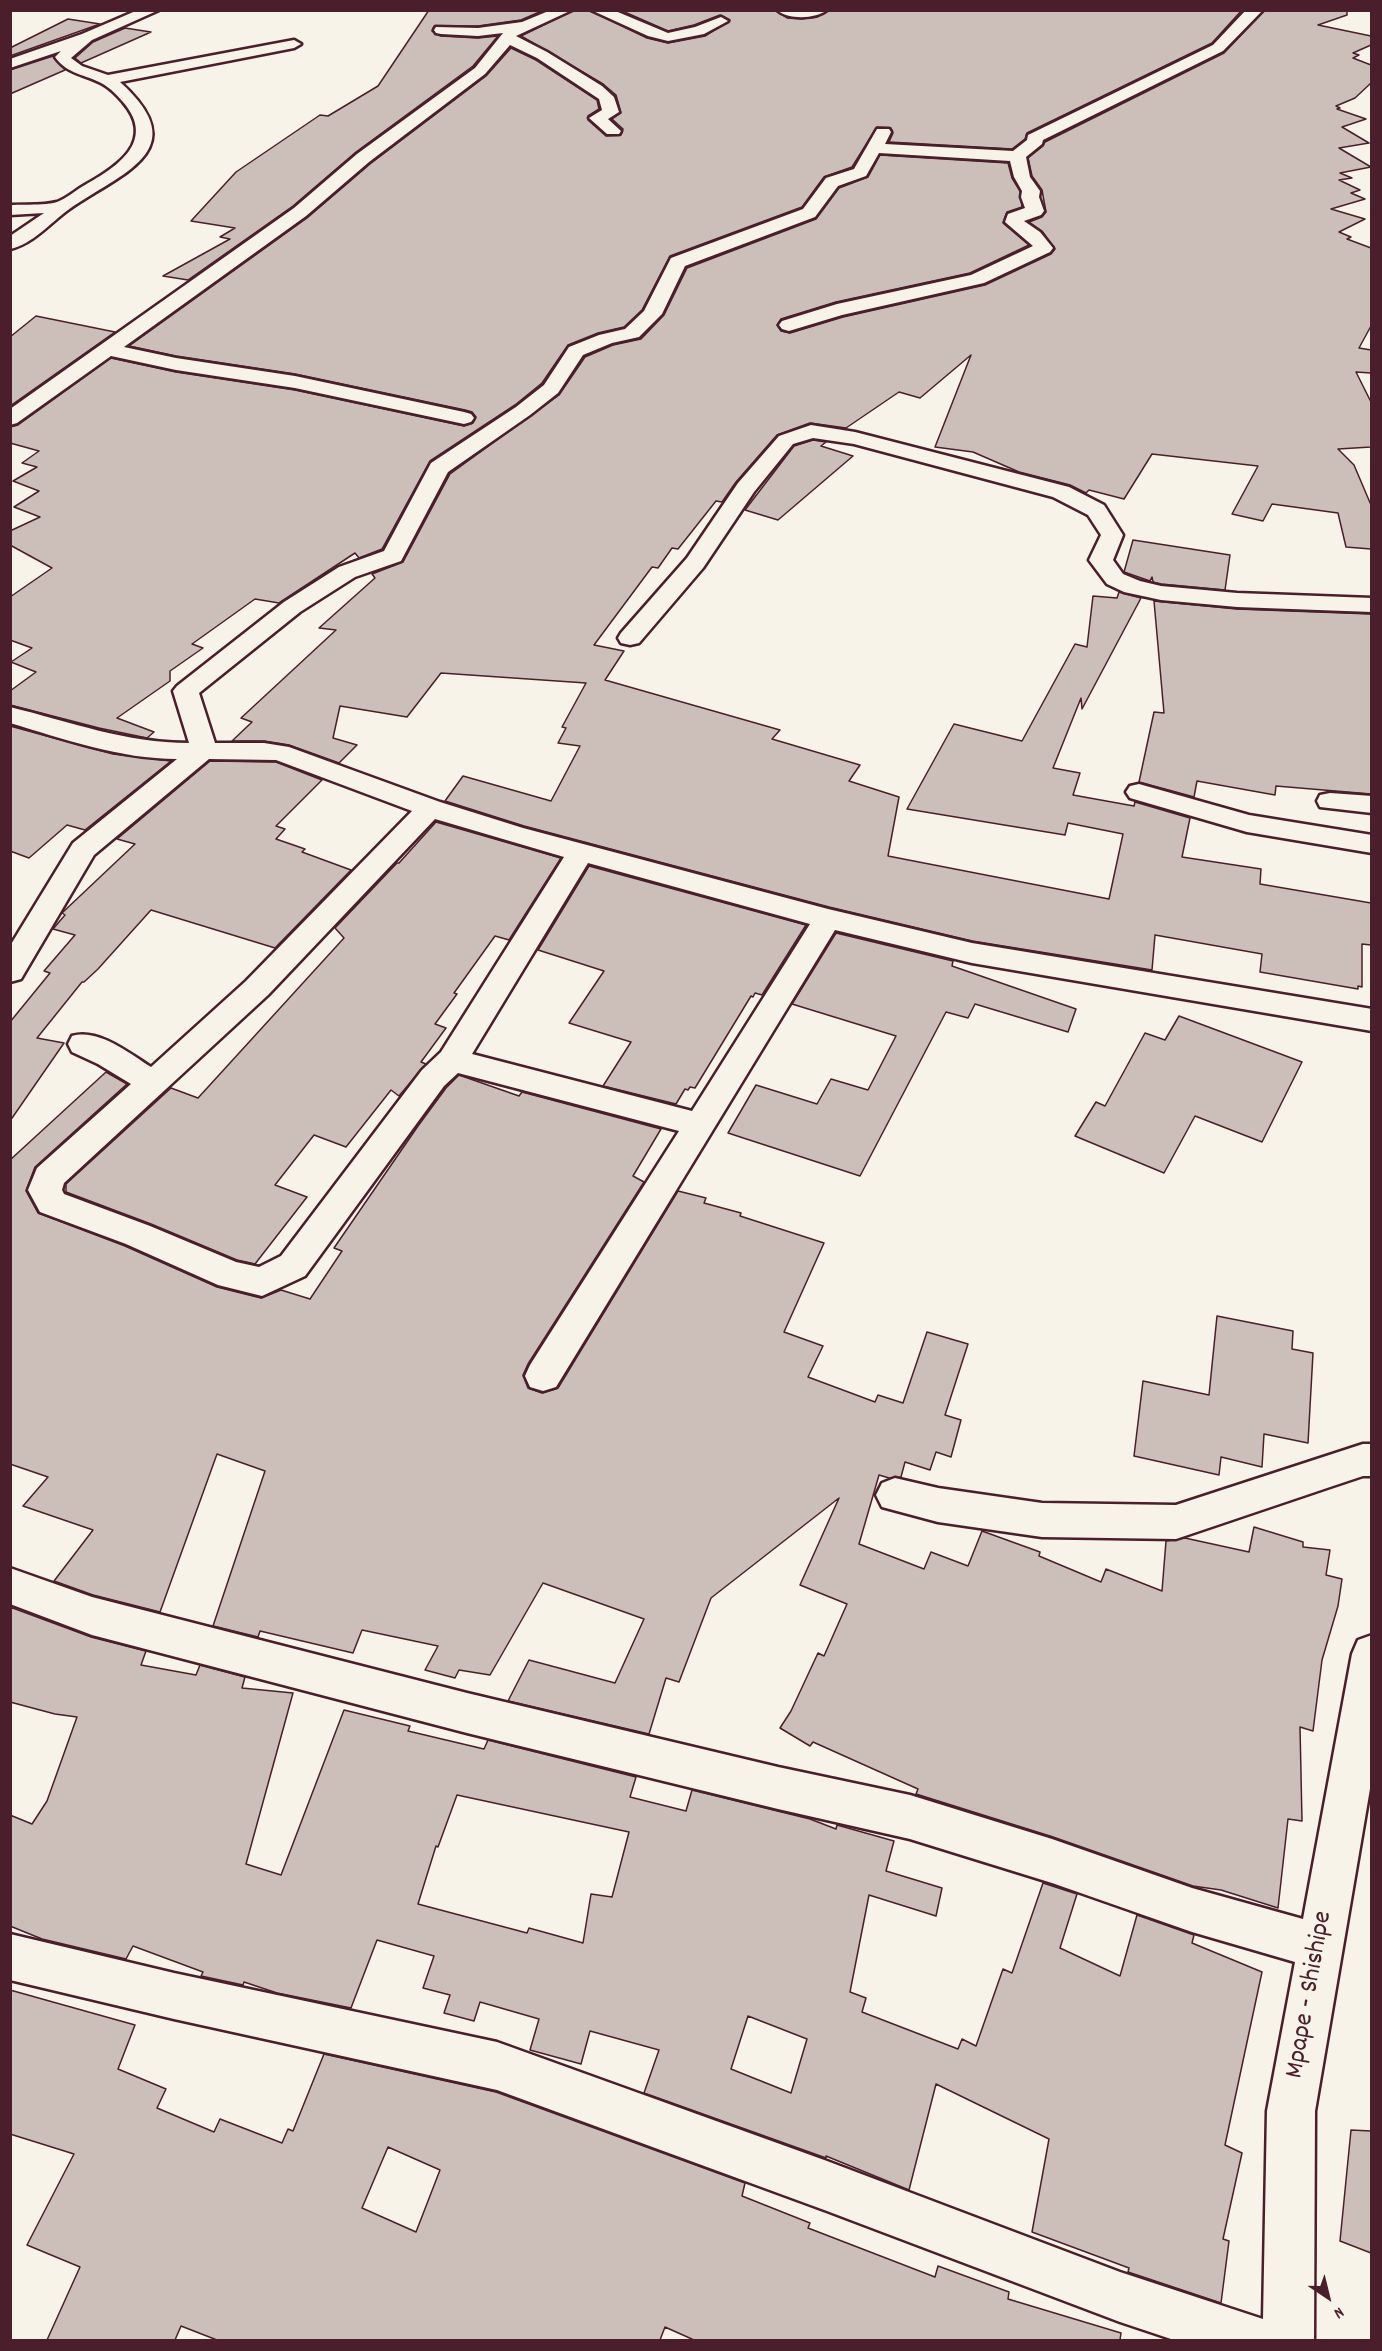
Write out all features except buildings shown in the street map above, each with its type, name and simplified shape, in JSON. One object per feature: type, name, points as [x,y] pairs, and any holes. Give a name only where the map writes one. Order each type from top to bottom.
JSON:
[{"type":"street","points":[[10,64],[87,37],[152,10]]},
{"type":"street","points":[[10,419],[300,212],[363,158],[480,70],[512,31],[565,10]]},
{"type":"street","points":[[598,10],[668,37],[699,31],[721,21]]},
{"type":"street","points":[[784,10],[794,13],[820,10]]},
{"type":"street","points":[[204,750],[186,691],[292,607],[347,572],[393,556],[440,468],[551,389],[576,351],[606,339],[632,333],[652,314],[677,262],[809,213],[832,182],[860,172],[879,140],[1017,156],[1036,141],[1034,138],[1218,48],[1243,20],[1256,10]]},
{"type":"street","points":[[441,30],[478,32],[522,26]]},
{"type":"street","points":[[10,244],[130,163],[145,134],[145,121],[138,108],[107,80],[74,67],[63,57],[87,37]]},
{"type":"street","points":[[508,38],[542,55],[606,97],[612,112],[597,118],[600,123],[613,131]]},
{"type":"street","points":[[107,80],[294,44]]},
{"type":"street","points":[[789,325],[837,310],[977,279],[1044,248],[1034,236],[1014,222],[1014,218],[1020,214],[1035,211],[1030,197],[1031,191],[1022,177],[1017,156]]},
{"type":"street","points":[[10,210],[53,214]]},
{"type":"street","points":[[10,233],[53,214]]},
{"type":"street","points":[[105,349],[176,364],[295,382],[464,418]]},
{"type":"street","points":[[630,638],[695,563],[746,488],[786,440],[811,431],[855,438],[1061,492],[1096,510],[1112,536],[1101,560],[1115,579],[1136,587],[1196,597],[1371,605]]},
{"type":"street","points":[[10,715],[94,739],[155,751],[280,753],[430,808],[580,853],[828,919],[972,953],[1371,1020]]},
{"type":"street","points":[[10,972],[83,849],[204,750]]},
{"type":"street","points":[[1139,792],[1247,823],[1371,844]]},
{"type":"street","points":[[1330,801],[1371,805]]},
{"type":"street","points":[[430,808],[257,988],[49,1176],[45,1190],[52,1203],[138,1235],[230,1275],[262,1282],[293,1266],[434,1078],[452,1060],[580,853]]},
{"type":"street","points":[[543,1376],[828,919]]},
{"type":"street","points":[[83,1044],[109,1056],[153,1083]]},
{"type":"street","points":[[452,1060],[670,1116],[699,1126]]},
{"type":"street","points":[[896,1494],[938,1505],[1042,1520],[1176,1522],[1333,1469],[1371,1460]]},
{"type":"street","points":[[10,1586],[92,1616],[467,1713],[778,1788],[910,1817],[1052,1861],[1192,1910],[1320,1947]]},
{"type":"street","name":"Mpape - Shishipe","points":[[1288,2340],[1291,2111],[1320,1947],[1361,1778],[1371,1654]]},
{"type":"street","points":[[10,1957],[174,1996],[497,2066],[1120,2296],[1250,2340]]}]
